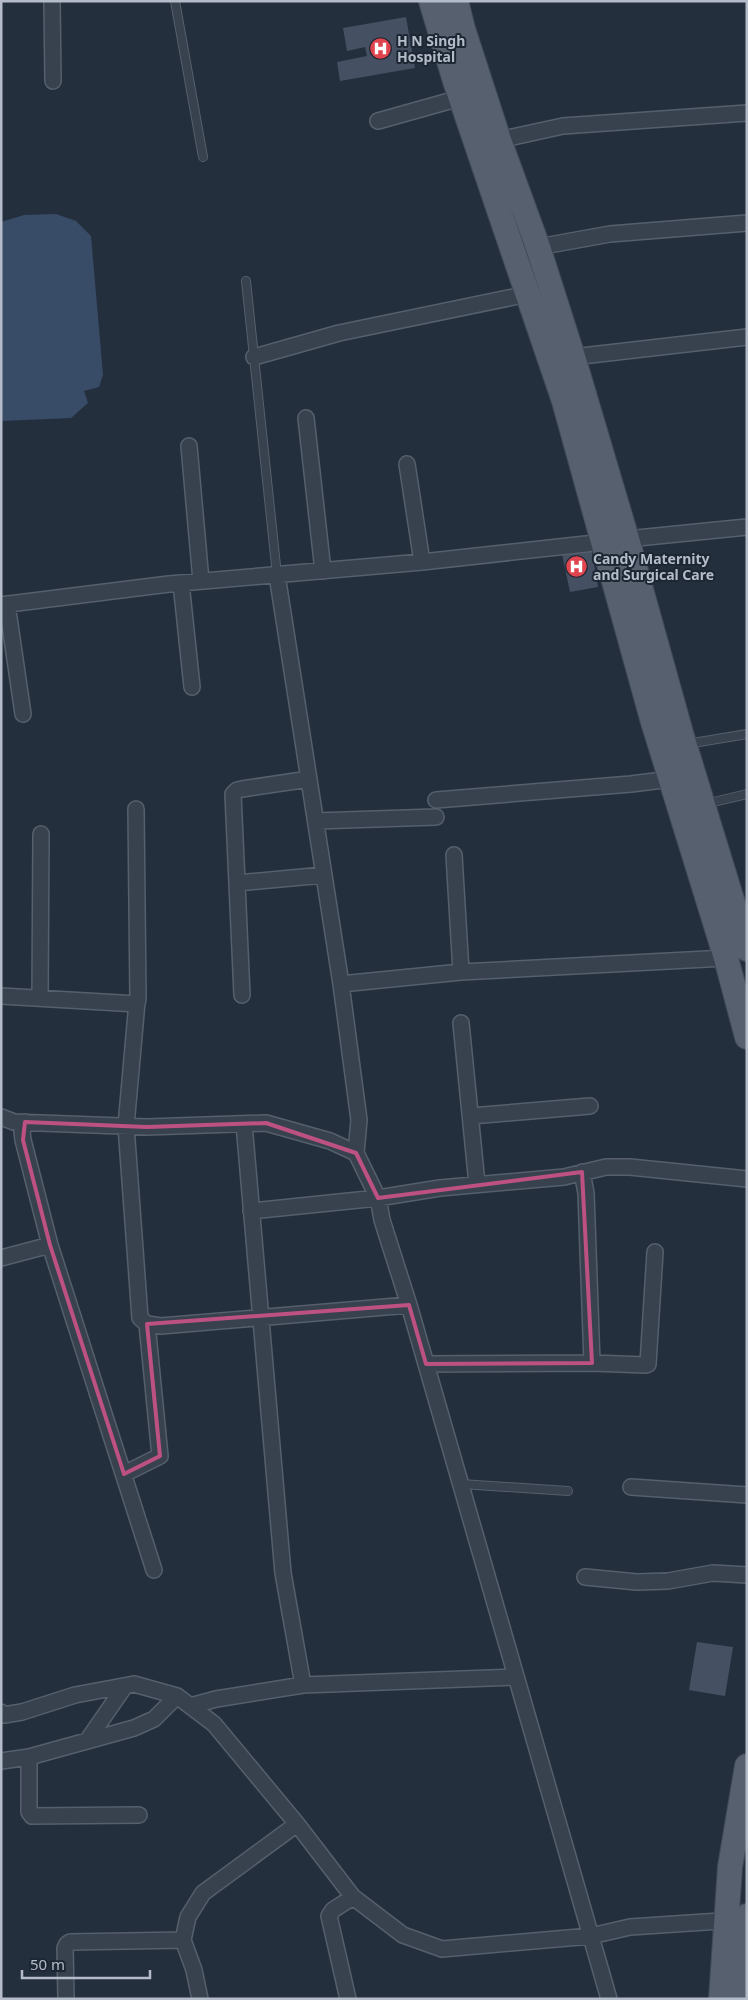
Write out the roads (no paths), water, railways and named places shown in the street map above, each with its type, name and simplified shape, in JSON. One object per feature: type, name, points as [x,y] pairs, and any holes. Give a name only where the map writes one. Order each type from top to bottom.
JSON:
[{"type":"main road","points":[[431,1],[460,98],[564,402],[671,779],[736,953],[747,1037]]},
{"type":"main road","points":[[456,1],[462,29],[499,140],[538,247],[573,357],[685,745],[743,925],[736,953]]},
{"type":"main road","points":[[742,1999],[742,1919],[730,1867],[747,1766]]},
{"type":"main road","points":[[722,1999],[742,1919]]},
{"type":"street","points":[[52,1],[53,81]]},
{"type":"street","points":[[378,120],[460,98]]},
{"type":"street","points":[[499,140],[563,126],[747,113]]},
{"type":"street","points":[[538,247],[610,234],[747,223]]},
{"type":"street","points":[[254,357],[339,333],[528,294]]},
{"type":"street","points":[[573,357],[747,337]]},
{"type":"street","points":[[306,418],[323,571]]},
{"type":"street","points":[[189,446],[202,581]]},
{"type":"street","points":[[408,464],[422,562]]},
{"type":"street","points":[[627,539],[747,527]]},
{"type":"street","points":[[23,714],[4,605],[181,583],[422,562],[604,542]]},
{"type":"street","points":[[277,575],[341,984],[359,1120],[356,1153],[378,1198],[382,1220],[409,1305],[609,1999]]},
{"type":"street","points":[[181,583],[192,686]]},
{"type":"street","points":[[242,995],[233,794],[237,790],[242,789],[309,779]]},
{"type":"street","points":[[436,800],[671,779]]},
{"type":"street","points":[[136,809],[137,1002],[126,1126],[140,1318],[147,1324],[161,1326],[409,1305]]},
{"type":"street","points":[[316,821],[436,817]]},
{"type":"street","points":[[40,998],[41,834]]},
{"type":"street","points":[[454,855],[461,972]]},
{"type":"street","points":[[237,883],[324,875]]},
{"type":"street","points":[[341,984],[461,972],[736,953]]},
{"type":"street","points":[[1,996],[133,1005],[137,1002]]},
{"type":"street","points":[[461,1022],[477,1184]]},
{"type":"street","points":[[471,1116],[590,1106]]},
{"type":"street","points":[[10,1122],[147,1127],[266,1123],[330,1141],[356,1153]]},
{"type":"street","points":[[10,1122],[22,1132],[50,1245],[154,1570]]},
{"type":"street","points":[[244,1124],[284,1573],[303,1685]]},
{"type":"street","points":[[251,1211],[378,1198],[440,1188],[564,1176],[606,1167],[630,1166],[747,1179]]},
{"type":"street","points":[[582,1172],[586,1193],[592,1363]]},
{"type":"street","points":[[1,1258],[50,1245]]},
{"type":"street","points":[[426,1364],[592,1363],[643,1367],[648,1364],[655,1252]]},
{"type":"street","points":[[124,1474],[160,1456],[147,1324]]},
{"type":"street","points":[[631,1487],[747,1495]]},
{"type":"street","points":[[584,1577],[638,1582],[668,1581],[713,1573],[747,1575]]},
{"type":"street","points":[[190,1706],[216,1699],[303,1685],[516,1677]]},
{"type":"street","points":[[1,1712],[4,1715],[22,1712],[75,1695],[134,1684],[177,1696],[214,1724],[297,1824],[354,1897],[403,1935],[442,1949],[591,1936],[630,1927],[742,1919]]},
{"type":"street","points":[[87,1741],[125,1686]]},
{"type":"street","points":[[1,1761],[29,1757],[144,1725],[154,1719],[177,1696]]},
{"type":"street","points":[[29,1757],[29,1812],[32,1816],[139,1815]]},
{"type":"street","points":[[200,1999],[194,1970],[183,1940],[188,1917],[203,1893],[297,1824]]},
{"type":"street","points":[[348,1999],[329,1916],[333,1910],[354,1897]]},
{"type":"street","points":[[66,1999],[66,1948],[70,1942],[183,1940]]},
{"type":"lane","points":[[175,1],[203,157]]},
{"type":"lane","points":[[246,281],[277,575]]},
{"type":"lane","points":[[685,745],[747,734]]},
{"type":"lane","points":[[703,805],[747,794]]},
{"type":"lane","points":[[461,1484],[568,1491]]},
{"type":"water","points":[[56,214],[76,221],[91,236],[103,375],[99,387],[84,391],[88,403],[71,418],[1,421],[1,222],[24,215]]},
{"type":"place","name":"H N Singh Hospital","points":[[381,49]]},
{"type":"place","name":"Candy Maternity and Surgical Care","points":[[577,567]]}]
